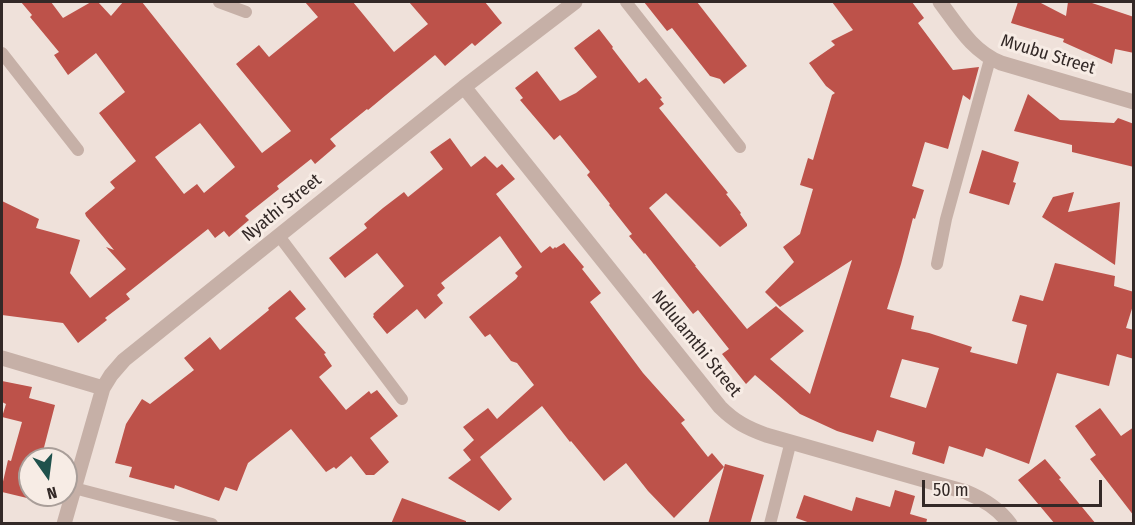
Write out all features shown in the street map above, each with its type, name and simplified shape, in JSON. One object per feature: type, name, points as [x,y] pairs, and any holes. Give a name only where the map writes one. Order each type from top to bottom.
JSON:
[{"type":"street","name":"Nyathi Street","points":[[78,474],[103,388],[124,360],[464,87],[575,2]]},
{"type":"street","name":"Mvubu Street","points":[[940,2],[978,51],[990,59],[1134,102]]},
{"type":"street","name":"Ndlulamthi Street","points":[[464,87],[720,407],[732,418],[746,427],[966,492],[981,498],[995,508],[1010,524]]},
{"type":"street","points":[[2,358],[103,388]]},
{"type":"street","name":"Nyathi Street","points":[[64,524],[69,507]]},
{"type":"lane","points":[[219,2],[246,12]]},
{"type":"lane","points":[[626,2],[741,147]]},
{"type":"lane","points":[[2,53],[78,150]]},
{"type":"lane","points":[[937,264],[946,219],[990,59]]},
{"type":"lane","points":[[279,236],[402,399]]},
{"type":"lane","points":[[770,524],[791,441]]},
{"type":"lane","points":[[78,489],[212,524]]},
{"type":"building","points":[[21,2],[51,2],[63,18],[91,2],[98,2],[111,16],[123,2],[142,2],[262,153],[291,131],[236,64],[259,45],[269,57],[318,17],[305,2],[353,2],[394,52],[428,24],[409,2],[485,2],[502,23],[475,46],[472,43],[445,66],[435,55],[330,139],[336,146],[315,164],[311,159],[277,186],[279,189],[245,216],[249,220],[229,237],[224,231],[215,238],[208,229],[126,294],[130,299],[78,343],[63,323],[2,315],[2,201],[39,219],[36,228],[80,240],[70,273],[90,298],[126,269],[106,247],[114,250],[85,213],[115,188],[110,182],[136,161],[99,113],[125,92],[96,53],[68,75],[54,55],[59,52],[30,17],[32,15]],"holes":[[[200,123],[235,167],[204,193],[197,184],[184,194],[155,157]]]},
{"type":"building","points":[[644,2],[697,2],[747,66],[724,84],[720,79],[710,76],[672,28],[667,31]]},
{"type":"building","points":[[832,2],[912,2],[924,18],[918,23],[953,70],[979,67],[970,100],[963,95],[948,149],[925,142],[912,186],[924,190],[915,219],[913,218],[887,309],[914,316],[911,329],[972,347],[970,352],[1017,364],[1027,325],[1012,321],[1020,295],[1043,301],[1055,263],[1115,276],[1114,286],[1134,292],[1134,302],[1126,328],[1134,330],[1134,359],[1117,354],[1109,386],[1057,373],[1029,464],[986,448],[983,457],[949,446],[944,464],[912,454],[915,442],[877,430],[873,442],[837,431],[800,414],[755,375],[746,384],[722,354],[729,349],[698,310],[693,314],[629,236],[632,234],[587,175],[590,172],[560,135],[554,140],[520,100],[523,98],[515,88],[537,71],[560,101],[576,93],[597,77],[574,48],[599,29],[639,83],[646,78],[662,98],[660,99],[664,104],[659,108],[728,193],[726,194],[741,213],[747,226],[720,247],[666,193],[649,208],[747,329],[776,306],[804,331],[770,359],[810,394],[852,260],[780,307],[765,292],[794,262],[783,247],[800,234],[813,189],[800,185],[808,158],[813,160],[832,95],[835,93],[826,86],[809,63],[835,45],[831,41],[853,30]],"holes":[[[902,359],[939,368],[926,408],[890,397]]]},
{"type":"building","points":[[1018,2],[1039,2],[1066,16],[1068,2],[1089,2],[1134,17],[1134,53],[1115,49],[1112,64],[1063,42],[1064,39],[1011,23]]},
{"type":"building","points":[[1028,94],[1060,120],[1114,123],[1118,118],[1134,124],[1134,167],[1072,152],[1072,145],[1014,131]]},
{"type":"building","points":[[450,138],[471,167],[485,156],[497,168],[502,164],[515,179],[496,194],[541,253],[550,246],[553,249],[564,243],[584,267],[582,269],[601,293],[590,302],[643,373],[685,420],[681,423],[708,457],[712,453],[724,467],[674,518],[648,491],[626,463],[604,481],[542,406],[480,457],[512,499],[499,511],[448,478],[471,460],[463,450],[474,440],[463,427],[488,408],[497,419],[534,385],[490,334],[485,337],[469,317],[516,279],[518,276],[515,273],[522,267],[500,236],[441,283],[445,288],[437,295],[443,303],[425,319],[417,309],[387,334],[373,314],[404,286],[377,253],[345,278],[329,258],[367,228],[364,224],[383,208],[404,192],[408,197],[443,169],[430,152]]},
{"type":"building","points":[[982,150],[1019,162],[1013,182],[1016,183],[1009,205],[969,193]]},
{"type":"building","points":[[1074,192],[1068,212],[1120,202],[1115,265],[1042,217],[1053,197]]},
{"type":"building","points":[[290,290],[306,309],[295,318],[326,353],[324,354],[332,366],[319,377],[346,410],[369,391],[371,394],[377,390],[398,416],[370,438],[389,462],[374,475],[366,475],[351,456],[336,469],[334,467],[326,472],[291,429],[248,463],[237,491],[225,487],[219,501],[175,485],[174,489],[129,477],[132,467],[115,463],[126,424],[142,399],[150,404],[194,370],[184,358],[210,337],[220,350]]},
{"type":"building","points":[[2,381],[32,387],[29,398],[55,405],[44,447],[18,447],[18,496],[2,492],[2,486],[8,460],[11,461],[22,422],[2,417],[6,404],[2,402]]},
{"type":"building","points":[[1100,408],[1121,436],[1134,427],[1134,516],[1090,459],[1096,455],[1075,426]]},
{"type":"building","points":[[1045,459],[1096,524],[1055,524],[1018,480]]},
{"type":"building","points":[[725,464],[764,475],[750,524],[708,524]]},
{"type":"building","points":[[895,490],[915,496],[910,514],[927,519],[926,524],[813,524],[796,518],[804,495],[852,511],[856,497],[890,507]]},
{"type":"building","points":[[402,498],[466,521],[466,524],[391,524]]}]
